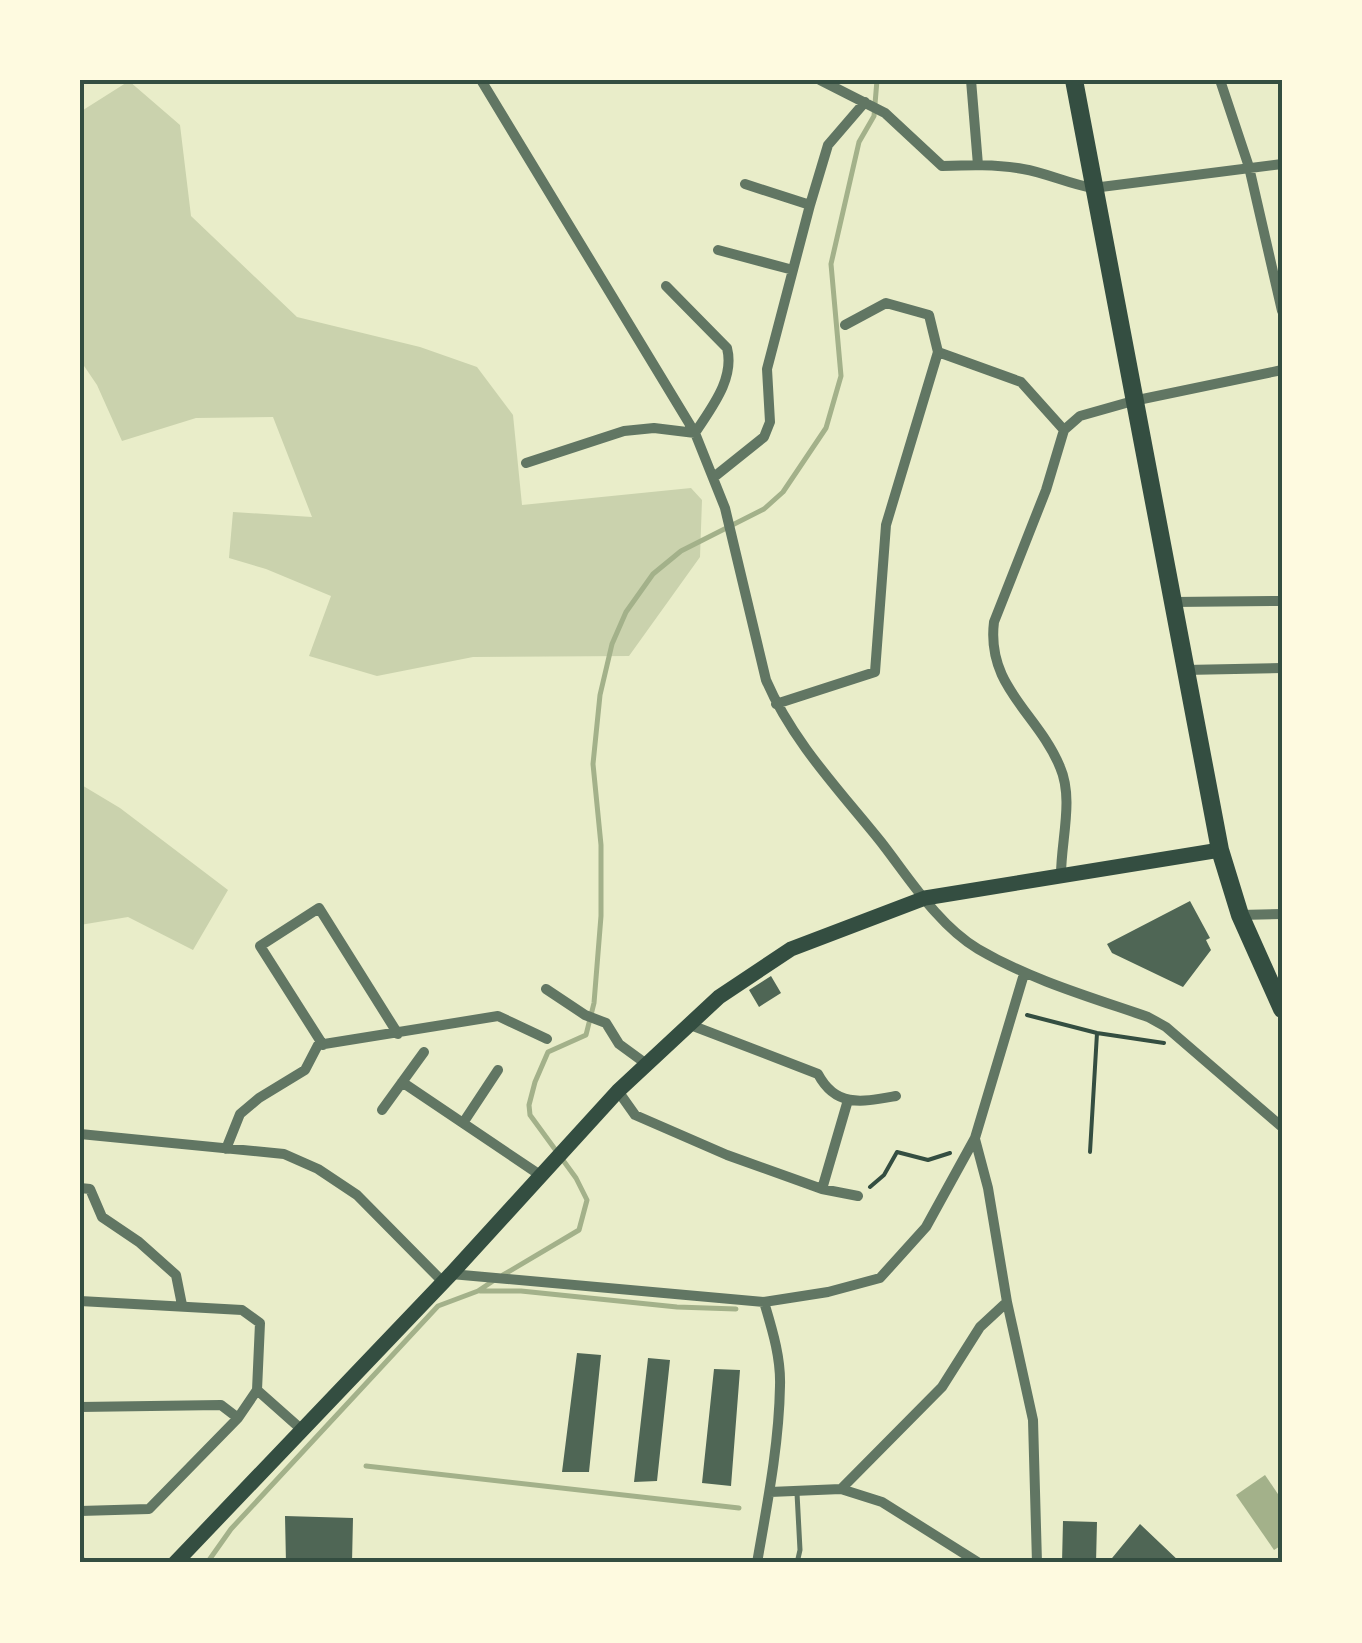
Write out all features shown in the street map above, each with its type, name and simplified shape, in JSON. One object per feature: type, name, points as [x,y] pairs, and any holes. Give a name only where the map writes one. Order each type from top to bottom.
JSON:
[{"type":"main road","points":[[1074,80],[1220,850],[1240,915],[1282,1009]]},
{"type":"main road","points":[[174,1563],[447,1278],[618,1090],[718,997],[791,949],[925,898],[1220,850]]},
{"type":"street","points":[[482,80],[695,433],[738,552],[766,680],[776,704],[823,770],[925,898],[974,947],[1024,974],[1148,1017],[1193,1050],[1282,1127]]},
{"type":"street","points":[[820,80],[885,112],[942,166],[1025,169],[1093,188],[1282,164]]},
{"type":"street","points":[[971,80],[978,165]]},
{"type":"street","points":[[1220,80],[1249,167],[1282,311]]},
{"type":"street","points":[[714,477],[764,437],[770,422],[766,369],[828,144],[865,102]]},
{"type":"street","points":[[745,184],[810,204]]},
{"type":"street","points":[[718,250],[792,270]]},
{"type":"street","points":[[666,286],[728,348],[726,378],[695,433]]},
{"type":"street","points":[[776,704],[874,672],[886,525],[938,352],[928,315],[886,303],[845,325]]},
{"type":"street","points":[[938,352],[1021,382],[1064,430]]},
{"type":"street","points":[[1061,875],[1067,790],[1060,764],[1001,676],[992,640],[994,622],[1046,490],[1064,430],[1080,416],[1134,401],[1282,370]]},
{"type":"street","points":[[526,463],[624,430],[654,428],[695,433]]},
{"type":"street","points":[[1172,602],[1282,601]]},
{"type":"street","points":[[1185,670],[1282,668]]},
{"type":"street","points":[[323,1044],[260,946],[319,908],[398,1034]]},
{"type":"street","points":[[1240,915],[1282,914]]},
{"type":"street","points":[[80,1134],[284,1154],[318,1169],[357,1195],[447,1278],[764,1302],[828,1292],[880,1278],[926,1227],[973,1142],[1024,974]]},
{"type":"street","points":[[546,989],[606,1023],[620,1044],[645,1063]]},
{"type":"street","points":[[226,1149],[240,1114],[305,1070],[323,1044],[498,1016],[547,1039]]},
{"type":"street","points":[[687,1024],[818,1074],[827,1091],[848,1100],[896,1096]]},
{"type":"street","points":[[382,1110],[424,1052]]},
{"type":"street","points":[[463,1123],[498,1070]]},
{"type":"street","points":[[402,1082],[540,1175]]},
{"type":"street","points":[[618,1090],[635,1115],[727,1154],[822,1188],[858,1196]]},
{"type":"street","points":[[822,1188],[848,1100]]},
{"type":"street","points":[[973,1142],[988,1188],[1007,1302],[1033,1420],[1036,1563]]},
{"type":"street","points":[[80,1188],[90,1189],[102,1216],[176,1275],[182,1305]]},
{"type":"street","points":[[80,1301],[242,1310],[260,1323],[257,1390],[238,1418],[149,1509],[80,1511]]},
{"type":"street","points":[[757,1563],[770,1492],[780,1384],[775,1341],[764,1302]]},
{"type":"street","points":[[841,1489],[942,1388],[980,1327],[1007,1302]]},
{"type":"street","points":[[257,1390],[301,1429]]},
{"type":"street","points":[[80,1407],[221,1405],[238,1418]]},
{"type":"street","points":[[770,1492],[841,1489],[882,1502],[979,1563]]},
{"type":"lane","points":[[796,1563],[800,1550],[797,1493]]},
{"type":"path","points":[[1012,1011],[1098,1033],[1193,1050]]},
{"type":"path","points":[[1090,1152],[1098,1033]]},
{"type":"path","points":[[858,1196],[884,1175],[897,1152],[928,1160],[973,1142]]},
{"type":"shaded area","points":[[129,81],[180,125],[191,216],[297,317],[420,347],[477,367],[513,415],[522,505],[691,488],[702,500],[700,557],[629,656],[473,657],[377,676],[309,656],[331,596],[229,558],[233,512],[312,517],[273,417],[196,418],[122,441],[97,385],[80,360],[80,112]]},
{"type":"shaded area","points":[[80,784],[120,808],[228,890],[193,950],[128,917],[80,925]]},
{"type":"shaded area","points":[[1265,1475],[1282,1500],[1282,1545],[1274,1550],[1236,1495]]},
{"type":"building","points":[[1190,901],[1210,938],[1206,940],[1211,950],[1183,987],[1112,953],[1107,944]]},
{"type":"building","points":[[771,976],[781,993],[759,1007],[749,990]]},
{"type":"building","points":[[577,1353],[601,1355],[589,1472],[562,1472]]},
{"type":"building","points":[[648,1358],[670,1360],[657,1481],[634,1482]]},
{"type":"building","points":[[714,1369],[740,1370],[731,1486],[702,1483]]},
{"type":"building","points":[[285,1516],[353,1518],[352,1563],[286,1563]]},
{"type":"building","points":[[1063,1521],[1097,1522],[1096,1563],[1062,1563]]},
{"type":"building","points":[[1140,1524],[1181,1563],[1108,1563]]},
{"type":"waterway","points":[[503,1275],[579,1230],[587,1200],[576,1178],[530,1115],[529,1105],[548,1052],[586,1035],[594,1003],[601,916],[601,845],[593,764],[600,695],[612,644],[626,612],[653,574],[681,551],[764,509],[783,492],[826,428],[841,376],[831,264],[859,142],[874,116],[877,80]]},
{"type":"waterway","points":[[207,1563],[231,1529],[438,1306],[493,1281]]},
{"type":"waterway","points":[[480,1291],[736,1309]]},
{"type":"waterway","points":[[366,1466],[739,1508]]}]
